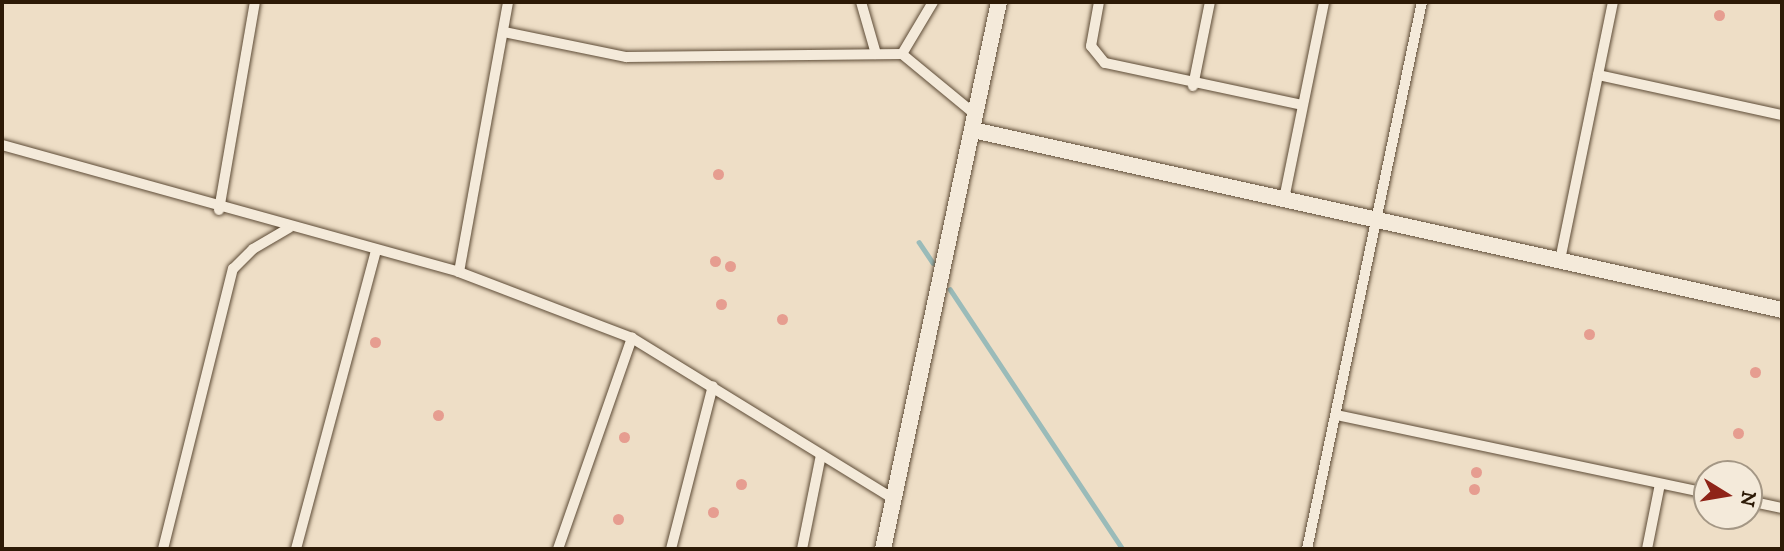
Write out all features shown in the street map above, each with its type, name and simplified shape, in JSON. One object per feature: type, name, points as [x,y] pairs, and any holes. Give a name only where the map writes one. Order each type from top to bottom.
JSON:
[{"type":"street","points":[[219,210],[255,2]]},
{"type":"street","points":[[459,272],[508,2]]},
{"type":"street","points":[[861,2],[876,54]]},
{"type":"street","points":[[902,54],[933,2]]},
{"type":"street","points":[[883,549],[999,2]]},
{"type":"street","points":[[1099,2],[1091,46],[1097,59],[1193,86],[1302,106]]},
{"type":"street","points":[[1193,86],[1210,2]]},
{"type":"street","points":[[1284,199],[1324,2]]},
{"type":"street","points":[[1307,549],[1422,2]]},
{"type":"street","points":[[1560,260],[1613,2]]},
{"type":"street","points":[[504,32],[626,57],[902,54],[974,122],[1375,223],[1560,260],[1782,310]]},
{"type":"street","points":[[1598,75],[1782,115]]},
{"type":"street","points":[[2,145],[219,210],[459,272],[632,338],[894,499]]},
{"type":"street","points":[[163,549],[233,269],[253,249],[289,228]]},
{"type":"street","points":[[296,549],[376,250]]},
{"type":"street","points":[[558,549],[632,338]]},
{"type":"street","points":[[671,549],[713,386]]},
{"type":"street","points":[[1336,415],[1693,490]]},
{"type":"street","points":[[802,549],[821,455]]},
{"type":"street","points":[[1647,549],[1660,484]]},
{"type":"street","points":[[1763,504],[1782,508]]},
{"type":"building","points":[[1719,9],[1725,15],[1719,21],[1713,15]]},
{"type":"building","points":[[718,168],[724,174],[718,180],[712,174]]},
{"type":"building","points":[[715,255],[721,261],[715,267],[709,261]]},
{"type":"building","points":[[730,260],[736,266],[730,272],[724,266]]},
{"type":"building","points":[[721,298],[727,304],[721,310],[715,304]]},
{"type":"building","points":[[782,313],[788,319],[782,325],[776,319]]},
{"type":"building","points":[[1589,328],[1595,334],[1589,340],[1583,334]]},
{"type":"building","points":[[375,336],[381,342],[375,348],[369,342]]},
{"type":"building","points":[[1755,366],[1761,372],[1755,378],[1749,372]]},
{"type":"building","points":[[438,409],[444,415],[438,421],[432,415]]},
{"type":"building","points":[[1738,427],[1744,433],[1738,439],[1732,433]]},
{"type":"building","points":[[624,431],[630,437],[624,443],[618,437]]},
{"type":"building","points":[[1476,466],[1482,472],[1476,478],[1470,472]]},
{"type":"building","points":[[741,478],[747,484],[741,490],[735,484]]},
{"type":"building","points":[[1474,483],[1480,489],[1474,495],[1468,489]]},
{"type":"building","points":[[713,506],[719,512],[713,518],[707,512]]},
{"type":"building","points":[[618,513],[624,519],[618,525],[612,519]]},
{"type":"waterway","points":[[919,242],[933,263]]},
{"type":"waterway","points":[[950,289],[1123,549]]}]
